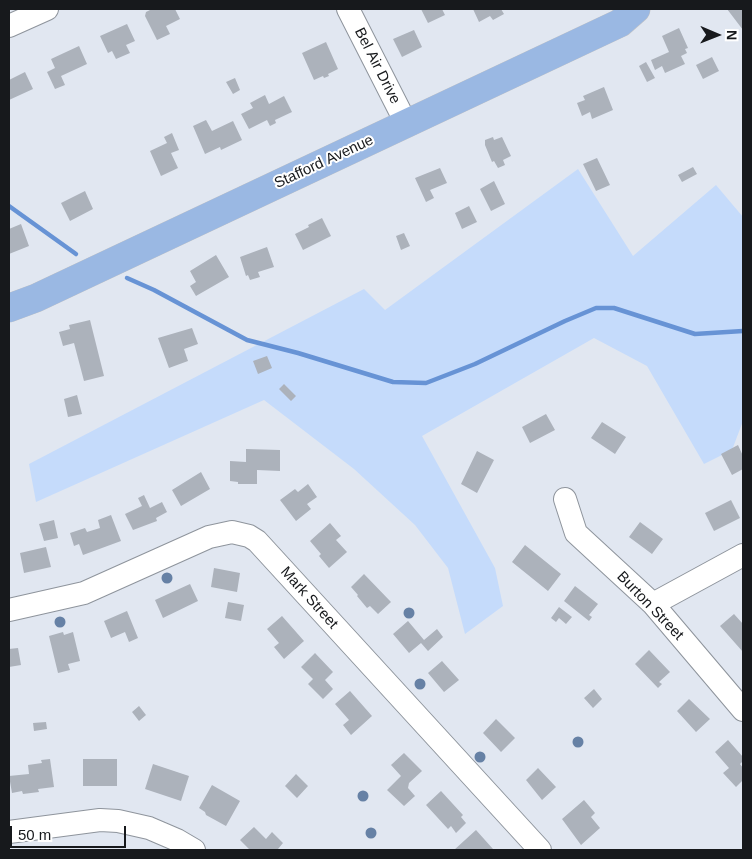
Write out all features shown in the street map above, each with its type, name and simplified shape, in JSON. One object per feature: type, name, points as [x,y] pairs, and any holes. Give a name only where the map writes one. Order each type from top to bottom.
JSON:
[{"type":"main road","name":"Stafford Avenue","points":[[9,308],[36,298],[620,23],[636,9]]},
{"type":"street","points":[[9,26],[47,9]]},
{"type":"street","name":"Bel Air Drive","points":[[348,9],[406,123]]},
{"type":"street","name":"Burton Street","points":[[564,499],[576,533],[652,604],[743,710]]},
{"type":"street","name":"Mark Street","points":[[9,610],[84,593],[208,537],[232,532],[249,536],[257,541],[540,850]]},
{"type":"street","points":[[652,604],[743,554]]},
{"type":"street","points":[[9,832],[100,820],[118,821],[149,828],[177,840],[194,850]]},
{"type":"shaded area","points":[[578,169],[633,256],[716,185],[743,217],[743,421],[732,450],[704,464],[647,366],[594,338],[422,436],[495,568],[503,606],[465,634],[448,568],[415,525],[354,469],[264,400],[36,502],[29,464],[364,289],[385,310]]},
{"type":"building","points":[[152,9],[175,9],[180,19],[166,26],[170,34],[157,40],[145,16],[146,12]]},
{"type":"building","points":[[421,9],[442,9],[445,15],[428,23]]},
{"type":"building","points":[[473,9],[501,9],[504,14],[493,20],[490,16],[479,22]]},
{"type":"building","points":[[727,9],[743,9],[743,30]]},
{"type":"building","points":[[127,24],[135,41],[126,45],[130,53],[116,59],[112,51],[108,53],[100,36]]},
{"type":"building","points":[[679,28],[688,48],[685,49],[687,53],[681,56],[685,64],[665,73],[662,66],[655,70],[651,60],[669,52],[662,36]]},
{"type":"building","points":[[414,30],[422,47],[402,57],[393,39]]},
{"type":"building","points":[[326,42],[338,69],[328,74],[329,76],[324,78],[323,76],[314,80],[302,53]]},
{"type":"building","points":[[79,46],[87,64],[61,76],[65,85],[55,89],[47,72],[55,68],[51,59]]},
{"type":"building","points":[[712,57],[719,71],[703,79],[696,65]]},
{"type":"building","points":[[646,62],[655,78],[647,82],[639,66]]},
{"type":"building","points":[[25,72],[33,89],[9,100],[9,80]]},
{"type":"building","points":[[235,78],[240,90],[233,94],[226,82]]},
{"type":"building","points":[[604,87],[613,110],[592,119],[590,112],[582,116],[577,103],[585,100],[583,96]]},
{"type":"building","points":[[265,95],[269,104],[284,96],[292,112],[275,120],[276,123],[270,126],[267,120],[249,129],[241,114],[253,108],[250,103]]},
{"type":"building","points":[[206,120],[212,131],[233,121],[242,140],[221,150],[220,147],[205,154],[193,126]]},
{"type":"building","points":[[172,133],[179,150],[171,153],[178,168],[161,176],[150,151],[167,143],[164,137]]},
{"type":"building","points":[[493,137],[494,140],[502,137],[511,156],[503,160],[505,165],[498,168],[494,161],[492,162],[485,145],[485,140]]},
{"type":"building","points":[[597,158],[610,185],[596,191],[583,164]]},
{"type":"building","points":[[693,167],[697,174],[682,182],[678,175]]},
{"type":"building","points":[[440,168],[447,183],[430,190],[434,198],[426,202],[415,178]]},
{"type":"building","points":[[494,181],[505,204],[491,211],[480,189]]},
{"type":"building","points":[[85,191],[93,209],[70,221],[61,203]]},
{"type":"building","points":[[469,206],[477,222],[462,229],[455,213]]},
{"type":"building","points":[[322,218],[331,236],[303,250],[295,234]]},
{"type":"building","points":[[21,224],[29,246],[9,254],[9,229]]},
{"type":"building","points":[[404,233],[410,246],[401,250],[396,236]]},
{"type":"building","points":[[267,247],[274,267],[258,272],[260,277],[250,280],[248,275],[246,276],[240,257]]},
{"type":"building","points":[[216,255],[229,277],[196,296],[190,286],[196,282],[190,271]]},
{"type":"building","points":[[90,320],[104,376],[84,381],[74,343],[63,346],[59,332],[70,329],[69,325]]},
{"type":"building","points":[[192,328],[198,344],[184,349],[188,361],[169,368],[158,338]]},
{"type":"building","points":[[267,356],[272,368],[258,374],[253,361]]},
{"type":"building","points":[[284,384],[296,396],[291,401],[279,389]]},
{"type":"building","points":[[77,395],[82,414],[68,417],[64,399]]},
{"type":"building","points":[[546,414],[555,430],[530,443],[522,427]]},
{"type":"building","points":[[602,422],[626,437],[615,454],[591,438]]},
{"type":"building","points":[[738,445],[743,456],[743,469],[732,475],[721,454]]},
{"type":"building","points":[[246,449],[280,450],[280,471],[257,470],[257,484],[238,484],[238,482],[230,481],[230,461],[246,462]]},
{"type":"building","points":[[477,451],[494,460],[477,493],[461,484]]},
{"type":"building","points":[[201,472],[210,489],[181,506],[172,490]]},
{"type":"building","points":[[308,484],[317,497],[307,504],[311,509],[296,521],[280,500],[295,489],[298,492]]},
{"type":"building","points":[[144,495],[150,508],[162,502],[167,512],[156,518],[157,521],[133,530],[125,514],[142,506],[138,498]]},
{"type":"building","points":[[731,500],[740,518],[714,531],[705,513]]},
{"type":"building","points":[[111,515],[121,541],[83,555],[79,544],[74,546],[70,533],[85,528],[87,532],[100,528],[98,520]]},
{"type":"building","points":[[54,520],[58,538],[44,541],[39,524]]},
{"type":"building","points":[[640,522],[663,539],[652,554],[629,537]]},
{"type":"building","points":[[330,523],[341,536],[336,540],[347,552],[329,568],[319,556],[321,554],[310,541]]},
{"type":"building","points":[[525,545],[561,574],[548,591],[512,562]]},
{"type":"building","points":[[46,547],[51,567],[24,573],[20,553]]},
{"type":"building","points":[[214,568],[240,573],[237,592],[211,587]]},
{"type":"building","points":[[364,574],[391,602],[378,614],[370,606],[367,608],[351,587]]},
{"type":"building","points":[[190,584],[198,601],[163,618],[155,600]]},
{"type":"building","points":[[575,586],[598,604],[589,615],[592,617],[589,621],[564,601]]},
{"type":"building","points":[[228,602],[244,605],[241,621],[225,618]]},
{"type":"building","points":[[559,607],[572,617],[566,624],[559,618],[556,622],[551,618]]},
{"type":"building","points":[[127,611],[138,638],[129,642],[125,632],[111,638],[104,621]]},
{"type":"building","points":[[734,614],[743,624],[743,652],[720,626]]},
{"type":"building","points":[[282,616],[304,641],[284,659],[274,647],[279,643],[267,629]]},
{"type":"building","points":[[408,621],[424,640],[437,629],[443,637],[428,651],[421,643],[409,653],[393,634]]},
{"type":"building","points":[[63,632],[64,635],[73,632],[80,661],[68,664],[70,670],[58,673],[49,636]]},
{"type":"building","points":[[18,648],[21,665],[9,667],[9,649]]},
{"type":"building","points":[[649,650],[670,672],[659,682],[662,684],[658,688],[635,664]]},
{"type":"building","points":[[315,653],[333,672],[325,680],[333,689],[323,699],[308,684],[313,679],[301,667]]},
{"type":"building","points":[[442,661],[459,680],[444,692],[428,673]]},
{"type":"building","points":[[594,689],[602,699],[593,708],[584,698]]},
{"type":"building","points":[[350,691],[372,716],[351,735],[343,725],[349,720],[335,704]]},
{"type":"building","points":[[689,699],[710,719],[696,732],[677,711]]},
{"type":"building","points":[[139,706],[146,715],[139,721],[132,712]]},
{"type":"building","points":[[496,719],[515,738],[501,752],[483,733]]},
{"type":"building","points":[[46,722],[47,729],[34,731],[33,723]]},
{"type":"building","points":[[728,740],[743,757],[743,761],[740,764],[743,768],[743,780],[736,787],[723,773],[729,768],[715,752]]},
{"type":"building","points":[[404,753],[422,771],[409,783],[408,788],[415,796],[404,806],[387,790],[401,776],[391,765]]},
{"type":"building","points":[[50,759],[54,787],[38,789],[39,792],[23,794],[22,791],[12,793],[9,776],[29,774],[28,765],[42,763],[41,760]]},
{"type":"building","points":[[83,759],[117,759],[117,786],[83,786]]},
{"type":"building","points":[[153,764],[189,776],[181,801],[145,789]]},
{"type":"building","points":[[538,768],[556,787],[542,800],[526,780]]},
{"type":"building","points":[[296,774],[308,786],[297,798],[285,786]]},
{"type":"building","points":[[212,785],[240,801],[226,826],[206,815],[199,808]]},
{"type":"building","points":[[441,791],[463,815],[461,817],[466,823],[456,833],[451,826],[448,829],[426,805]]},
{"type":"building","points":[[584,800],[595,813],[591,817],[600,828],[581,845],[562,819]]},
{"type":"building","points":[[254,827],[266,839],[272,832],[283,843],[279,850],[250,850],[240,840]]},
{"type":"building","points":[[476,830],[492,850],[454,850]]},
{"type":"waterway","points":[[9,206],[76,254]]},
{"type":"waterway","points":[[127,278],[154,290],[247,340],[298,353],[393,382],[426,383],[475,364],[596,308],[614,308],[695,334],[743,331]]}]
